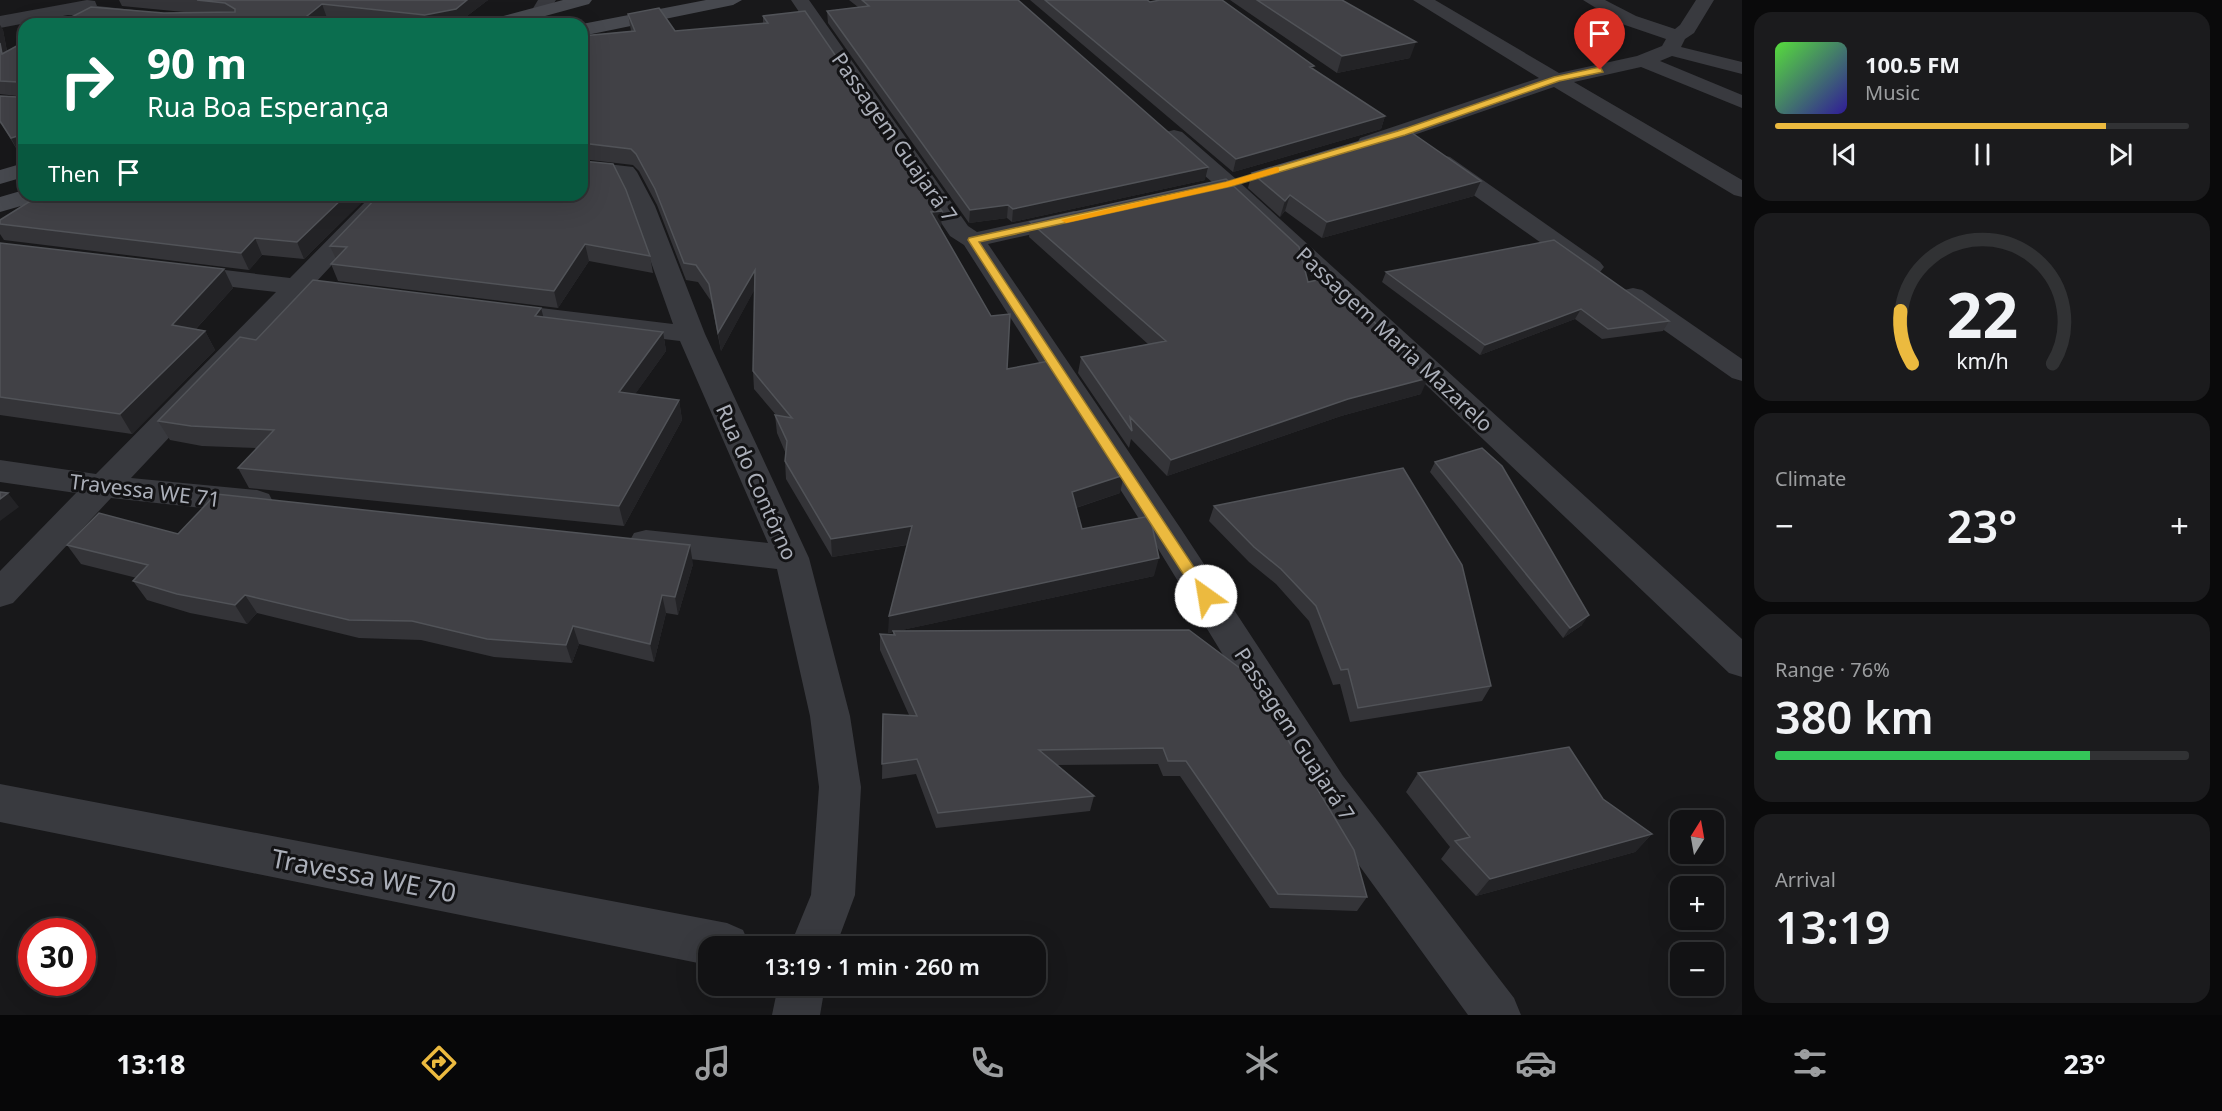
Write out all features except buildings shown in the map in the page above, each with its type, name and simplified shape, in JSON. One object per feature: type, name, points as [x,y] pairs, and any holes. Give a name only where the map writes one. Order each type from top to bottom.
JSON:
[{"type":"main road","points":[[510,18],[544,5],[583,0]]},
{"type":"main road","points":[[588,29],[733,0]]},
{"type":"main road","points":[[0,177],[18,172]]},
{"type":"main road","points":[[0,205],[18,200]]},
{"type":"street","points":[[0,22],[65,4],[114,0]]},
{"type":"street","name":"Passagem Guajará 7","points":[[800,0],[959,231],[973,240],[1169,538],[1329,789],[1497,1015]]},
{"type":"street","points":[[1422,0],[1742,190]]},
{"type":"street","points":[[1592,0],[1673,43],[1742,68]]},
{"type":"street","points":[[1347,149],[1401,133],[1557,79],[1643,61],[1673,43],[1688,29],[1705,0]]},
{"type":"street","points":[[65,4],[148,16]]},
{"type":"street","points":[[1643,61],[1742,102]]},
{"type":"street","points":[[1374,113],[1742,372]]},
{"type":"street","name":"Passagem Maria Mazarelo","points":[[1157,123],[1228,184],[1742,662]]},
{"type":"street","name":"Rua do Contôrno","points":[[588,168],[625,171],[643,206],[691,334],[792,558],[830,716],[840,787],[833,895],[817,936]]},
{"type":"street","points":[[0,593],[101,486],[379,201]]},
{"type":"street","points":[[973,240],[1101,212]]},
{"type":"street","points":[[154,269],[378,297]]},
{"type":"street","points":[[470,308],[691,334]]},
{"type":"street","name":"Travessa WE 71","points":[[0,471],[101,486],[292,506]]},
{"type":"street","points":[[614,539],[792,558]]},
{"type":"street","name":"Travessa WE 70","points":[[0,803],[698,940]]},
{"type":"street","points":[[796,1015],[800,996]]},
{"type":"slow traffic","points":[[1066,220],[1228,184],[1276,170]]},
{"type":"route","points":[[1206,596],[973,240],[1228,184],[1401,133],[1557,79],[1600,70]]}]
